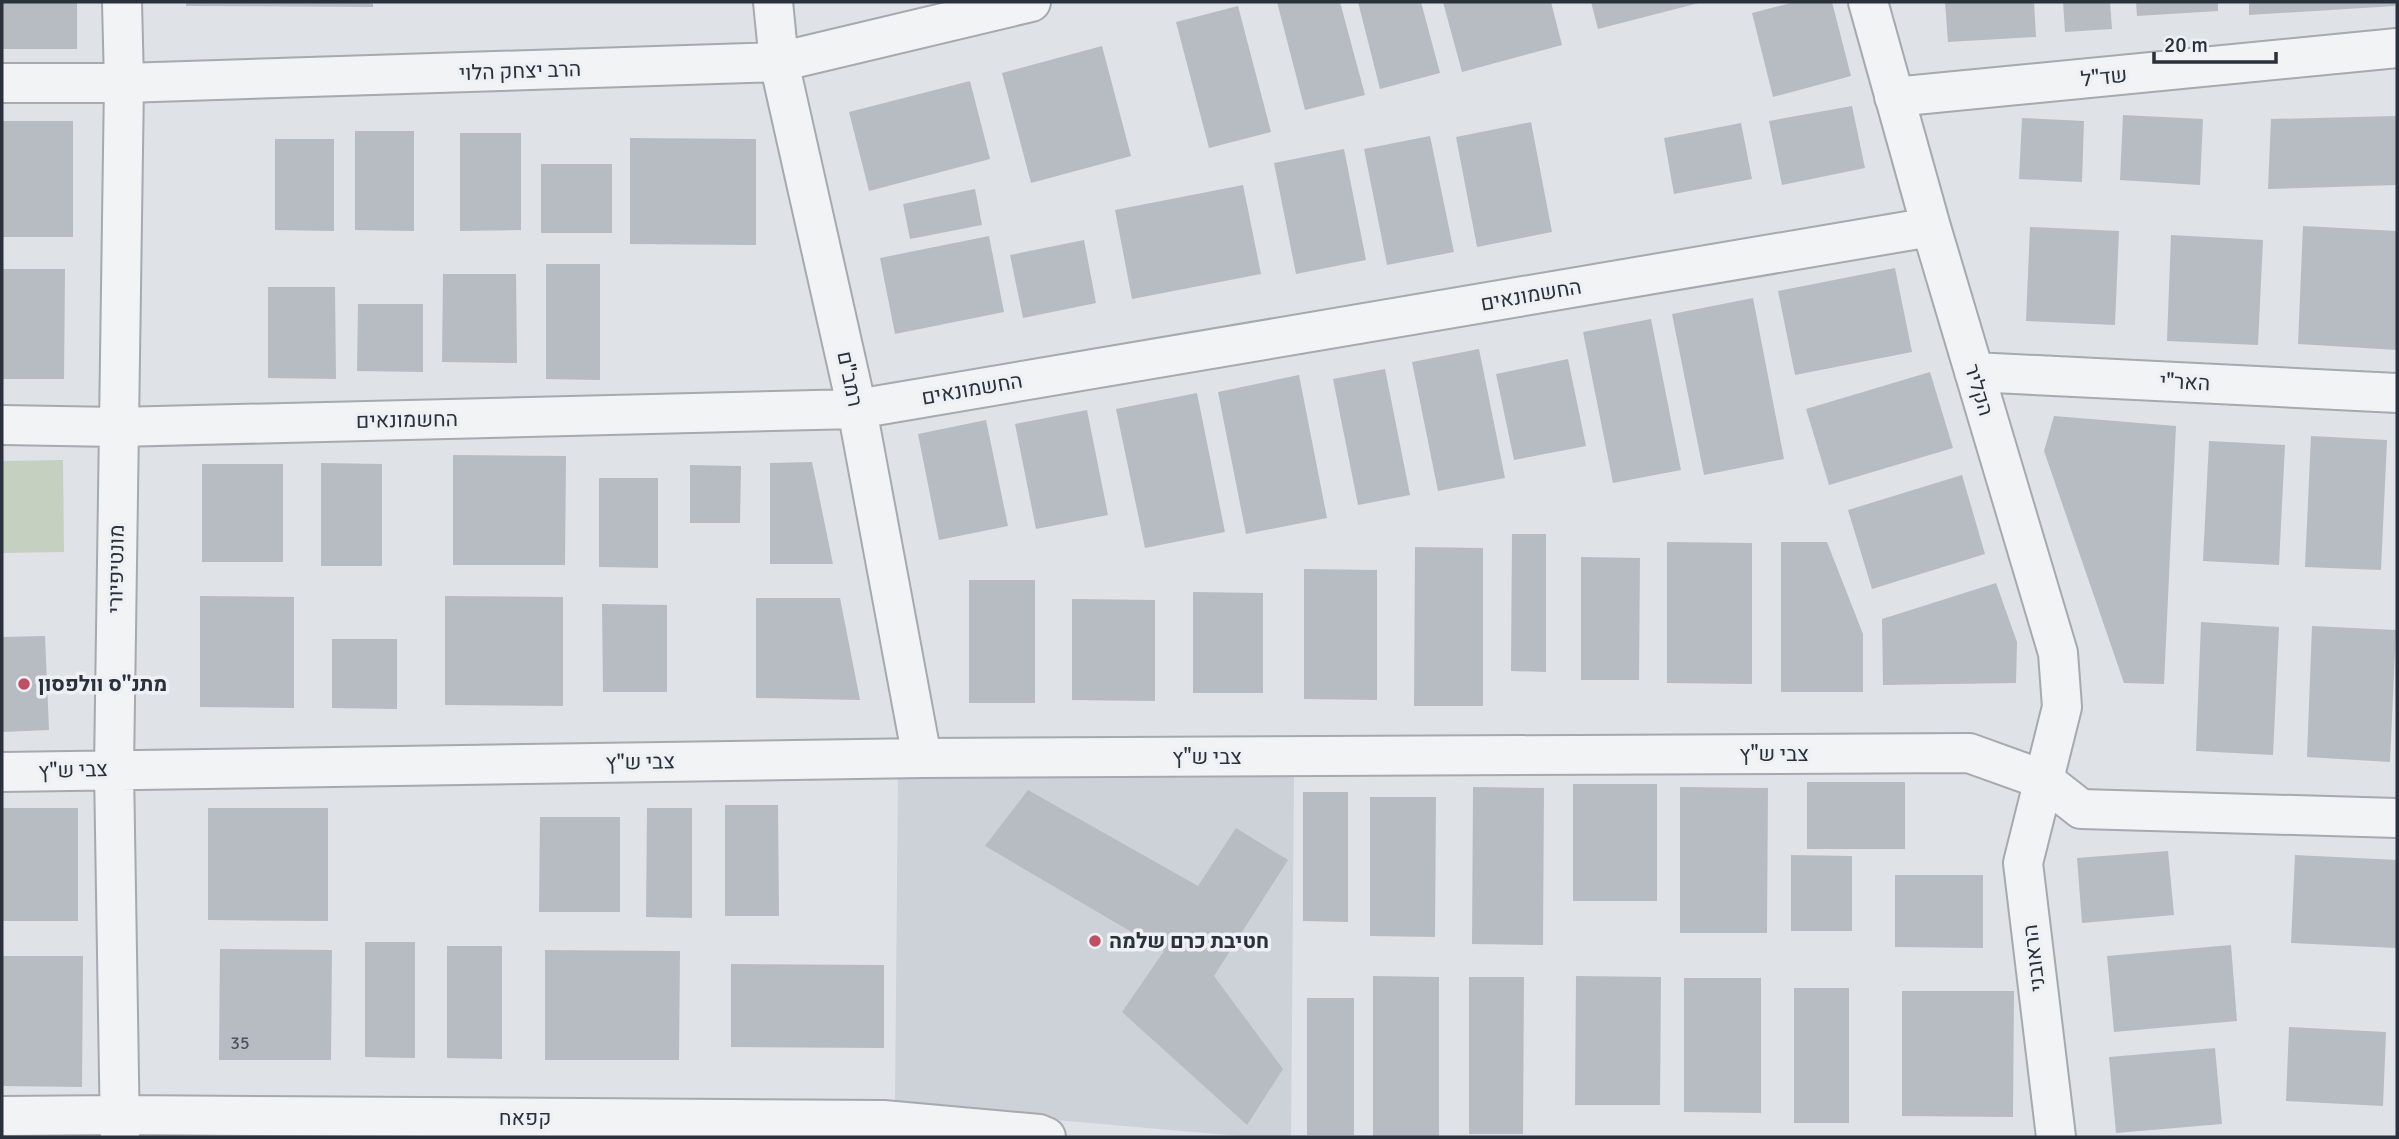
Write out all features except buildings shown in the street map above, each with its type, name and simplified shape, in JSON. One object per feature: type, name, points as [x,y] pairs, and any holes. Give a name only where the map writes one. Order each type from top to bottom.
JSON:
[{"type":"street","name":"מונטיפיורי","points":[[120,1126],[114,769],[124,83],[122,2]]},
{"type":"street","name":"רמב\"ם","points":[[773,2],[779,62],[857,409],[922,758]]},
{"type":"street","name":"הרב יצחק הלוי","points":[[2,83],[124,83],[779,62],[1031,2]]},
{"type":"street","name":"הקליר","points":[[1868,2],[1973,372],[2058,653],[2062,707],[2044,780]]},
{"type":"street","name":"שד\"ל","points":[[1894,97],[2397,48]]},
{"type":"street","name":"החשמונאים","points":[[2,425],[117,427],[857,409],[1931,227]]},
{"type":"street","name":"האר\"י","points":[[1973,372],[2397,393]]},
{"type":"street","name":"צבי ש\"ץ","points":[[2,772],[922,758],[1969,753],[2044,780],[2081,809],[2397,818]]},
{"type":"street","name":"הראובני","points":[[2044,780],[2023,863],[2056,1137]]},
{"type":"street","name":"קפאח","points":[[2,1116],[120,1126],[883,1120],[1039,1134],[1046,1137]]},
{"type":"shaded area","name":"חטיבת כרם שלמה","points":[[898,774],[1294,776],[1291,1137],[1251,1137],[895,1106]]},
{"type":"green space","points":[[63,460],[64,552],[2,553],[2,461]]},
{"type":"place","name":"מתנ''ס וולפסון","points":[[24,684]]},
{"type":"place","name":"חטיבת כרם שלמה","points":[[1095,941]]}]
